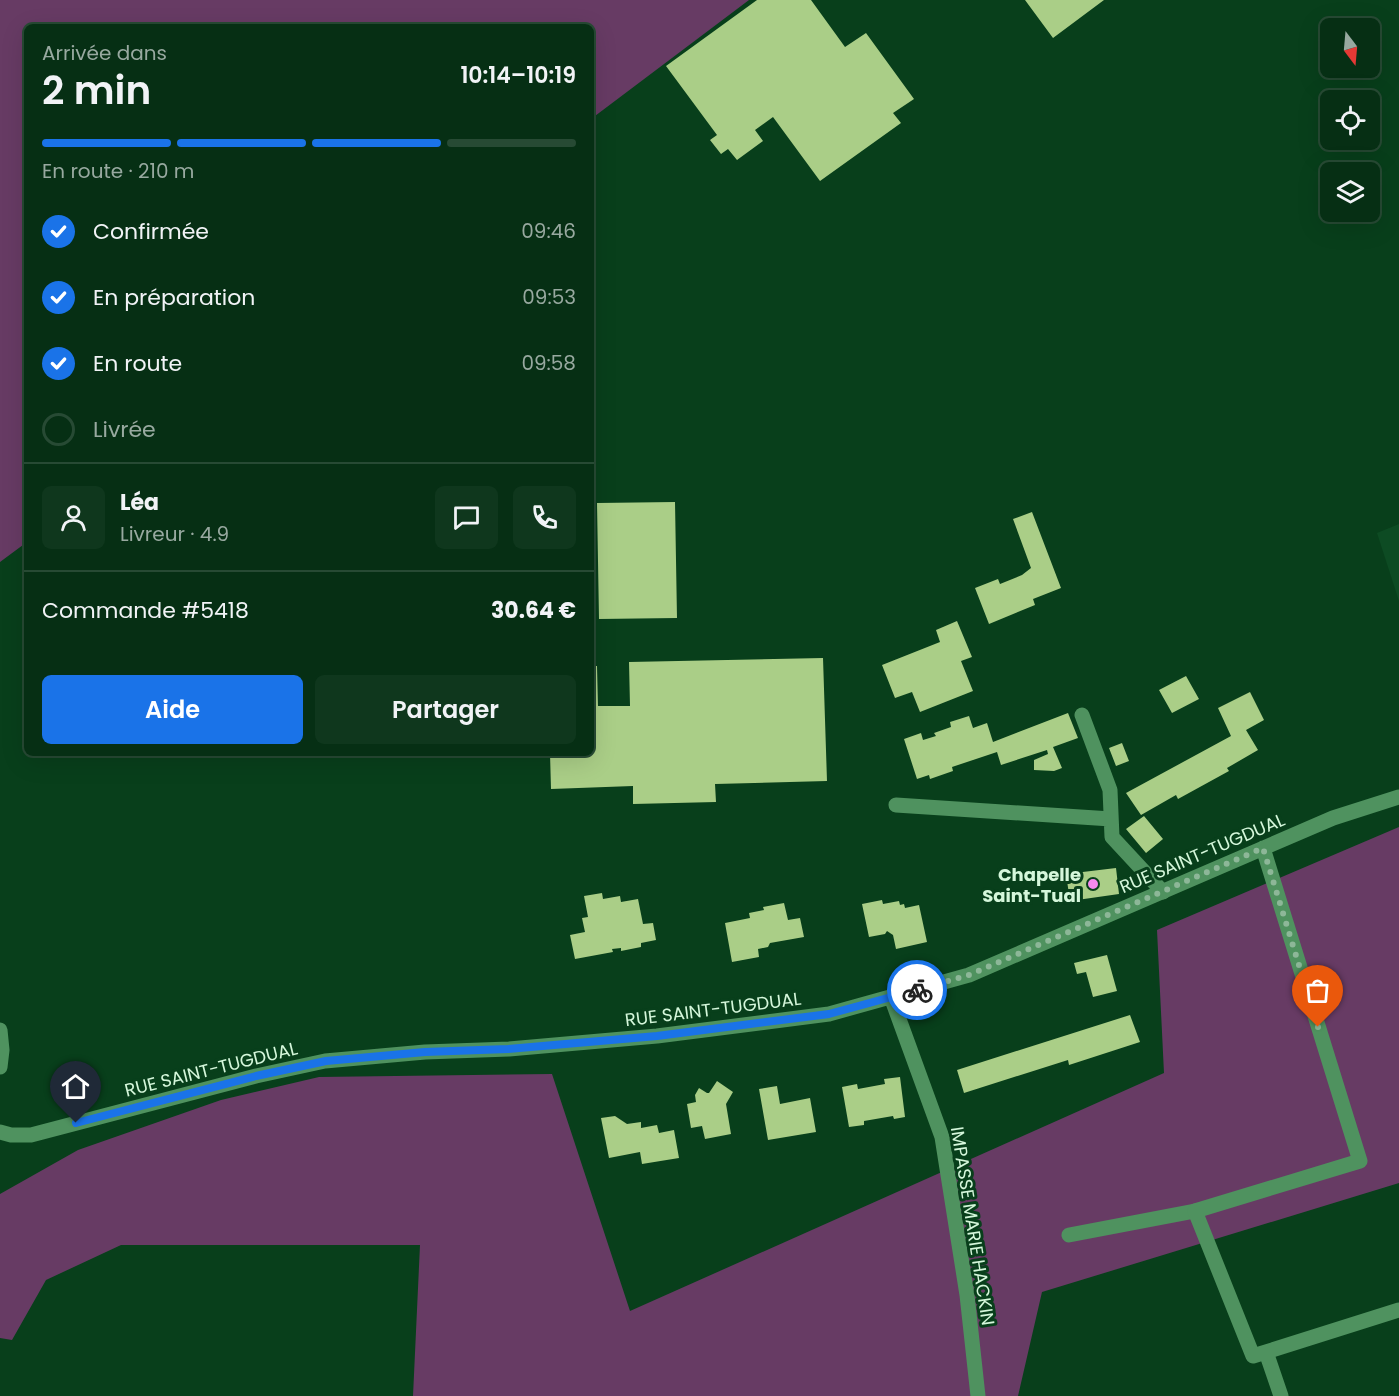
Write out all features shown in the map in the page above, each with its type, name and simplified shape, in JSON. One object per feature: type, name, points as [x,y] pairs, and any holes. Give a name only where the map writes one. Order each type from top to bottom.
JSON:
[{"type":"street","points":[[1082,715],[1110,790],[1112,837],[1162,892]]},
{"type":"street","name":"RUE SAINT-TUGDUAL","points":[[0,1132],[11,1135],[31,1135],[256,1076],[326,1061],[657,1036],[829,1014],[969,975],[1333,818],[1399,797]]},
{"type":"street","points":[[896,805],[1111,819]]},
{"type":"street","points":[[1069,1235],[1196,1210],[1360,1161],[1263,848]]},
{"type":"street","name":"IMPASSE MARIE HACKIN","points":[[891,997],[942,1137],[967,1295],[978,1396]]},
{"type":"street","points":[[0,1030],[2,1050],[0,1067]]},
{"type":"street","points":[[1196,1210],[1253,1356],[1399,1310]]},
{"type":"street","points":[[1266,1352],[1281,1396]]},
{"type":"shaded area","points":[[0,0],[749,0],[594,117],[594,24],[24,24],[24,544],[0,562]]},
{"type":"shaded area","points":[[1399,524],[1399,601],[1377,533]]},
{"type":"shaded area","points":[[1399,827],[1399,1183],[1042,1292],[1018,1396],[413,1396],[420,1245],[121,1245],[46,1280],[12,1340],[0,1338],[0,1194],[78,1150],[221,1100],[319,1077],[552,1074],[630,1311],[1164,1073],[1157,930]]},
{"type":"building","points":[[757,0],[811,0],[845,47],[866,33],[914,99],[893,113],[901,123],[820,181],[773,117],[755,130],[763,141],[737,160],[728,149],[721,154],[710,140],[717,135],[666,66]]},
{"type":"building","points":[[1025,0],[1104,0],[1053,38]]},
{"type":"building","points":[[675,502],[677,618],[599,619],[597,503]]},
{"type":"building","points":[[1032,512],[1061,588],[1033,599],[1035,605],[989,624],[975,588],[998,579],[1000,584],[1022,575],[1031,568],[1013,519]]},
{"type":"building","points":[[957,621],[972,657],[961,661],[973,691],[920,712],[912,692],[895,698],[882,665],[940,642],[936,630]]},
{"type":"building","points":[[823,658],[827,781],[715,784],[716,802],[633,804],[633,786],[551,789],[550,756],[594,756],[594,666],[597,666],[598,706],[630,706],[629,662]]},
{"type":"building","points":[[1186,676],[1199,699],[1172,713],[1159,690]]},
{"type":"building","points":[[1250,692],[1264,720],[1246,730],[1258,750],[1227,768],[1229,771],[1178,799],[1176,795],[1141,815],[1126,793],[1231,736],[1218,708]]},
{"type":"building","points":[[1068,713],[1078,738],[1053,747],[1062,768],[1054,771],[1034,770],[1034,760],[1048,754],[1047,750],[1001,765],[997,752],[952,767],[953,771],[930,779],[929,775],[917,779],[904,739],[921,733],[923,740],[936,736],[934,733],[951,727],[950,722],[969,716],[973,728],[987,723],[993,742]]},
{"type":"building","points":[[1122,743],[1129,761],[1116,766],[1109,748]]},
{"type":"building","points":[[1144,816],[1163,839],[1146,853],[1126,829]]},
{"type":"building","name":"Chapelle Saint-Tual","points":[[1116,868],[1119,894],[1070,901],[1066,874]]},
{"type":"building","points":[[602,893],[603,899],[620,896],[621,902],[638,899],[643,924],[653,923],[656,940],[641,943],[641,947],[621,951],[621,948],[612,949],[613,952],[575,959],[570,935],[585,932],[582,918],[588,917],[584,896]]},
{"type":"building","points":[[882,900],[883,904],[899,901],[900,905],[904,904],[905,908],[919,905],[927,942],[896,949],[893,935],[887,931],[885,934],[869,937],[862,904]]},
{"type":"building","points":[[784,903],[788,920],[800,918],[804,937],[770,943],[768,947],[758,949],[759,957],[732,962],[725,923],[750,918],[749,913],[764,910],[763,907]]},
{"type":"building","points":[[1107,955],[1117,991],[1093,997],[1086,972],[1077,974],[1074,963]]},
{"type":"building","points":[[1130,1015],[1140,1042],[1069,1065],[1068,1060],[964,1093],[957,1070]]},
{"type":"building","points":[[900,1077],[905,1117],[894,1119],[893,1116],[864,1121],[864,1125],[849,1127],[842,1087],[857,1084],[858,1089],[885,1084],[884,1079]]},
{"type":"building","points":[[717,1081],[733,1092],[726,1104],[731,1134],[705,1139],[702,1126],[691,1128],[687,1104],[696,1102],[695,1095],[699,1088],[709,1093]]},
{"type":"building","points":[[777,1086],[780,1104],[810,1098],[816,1132],[768,1140],[759,1089]]},
{"type":"building","points":[[615,1116],[627,1124],[641,1122],[641,1128],[657,1125],[659,1133],[674,1130],[679,1158],[642,1164],[640,1152],[609,1158],[601,1118]]},
{"type":"way so far","points":[[917,990],[969,975],[1263,848],[1318,1027]]},
{"type":"place","name":"Chapelle Saint-Tual","points":[[1093,884]]},
{"type":"route","points":[[76,1123],[256,1076],[326,1061],[657,1036],[829,1014],[917,990]]}]
